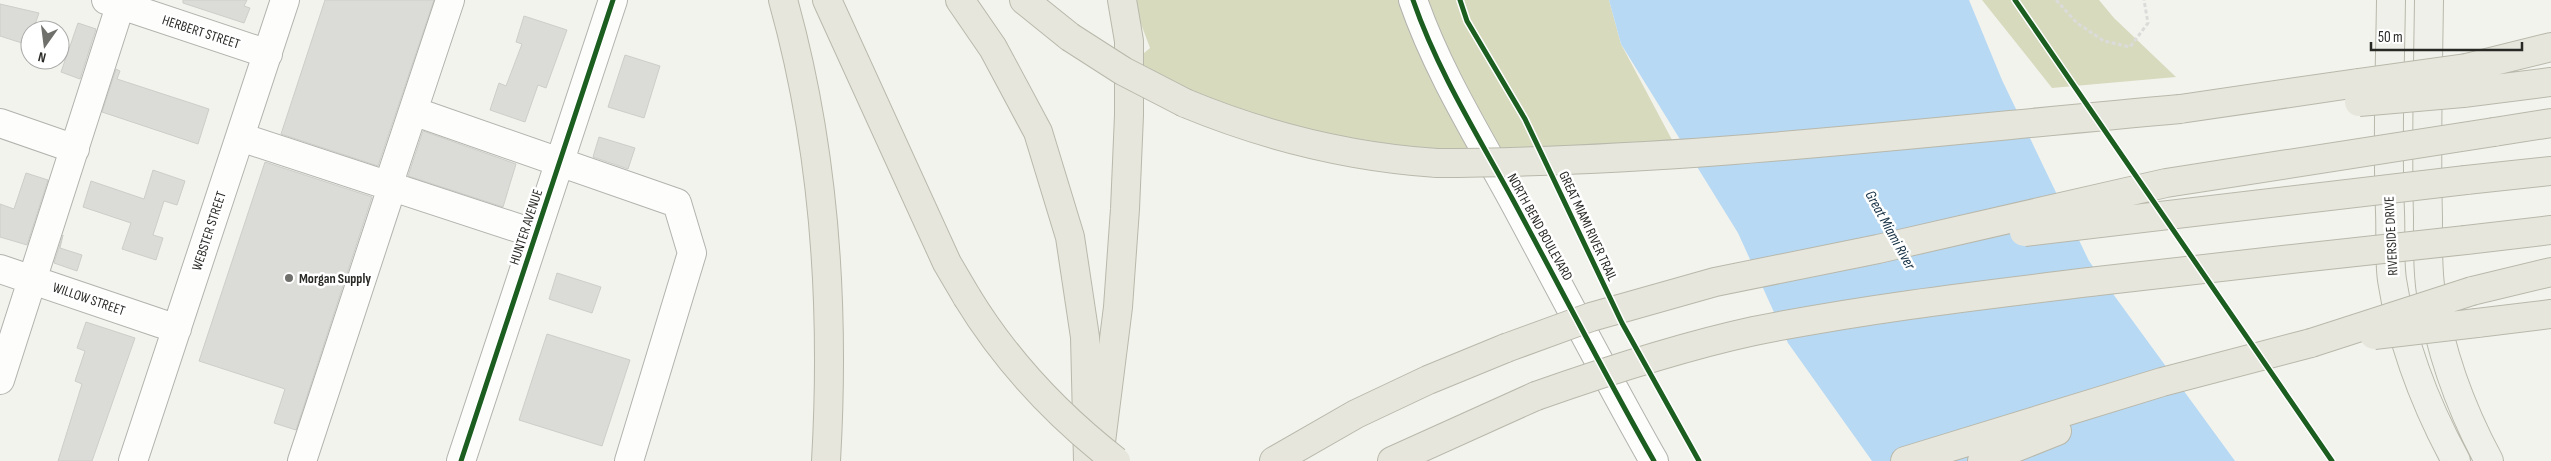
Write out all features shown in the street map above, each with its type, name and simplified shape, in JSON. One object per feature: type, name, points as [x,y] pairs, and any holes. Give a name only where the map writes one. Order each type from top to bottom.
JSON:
[{"type":"highway","points":[[783,0],[808,112],[820,190],[828,272],[830,358],[826,461]]},
{"type":"highway","points":[[827,0],[947,263],[967,297],[993,337],[1036,390],[1116,461]]},
{"type":"highway","points":[[960,0],[993,48],[1038,132],[1070,237],[1085,337],[1088,461]]},
{"type":"highway","points":[[1024,0],[1070,38],[1138,80],[1185,103],[1247,127],[1308,145],[1378,158],[1437,163],[1525,162],[1716,151],[2180,110],[2464,81],[2551,82]]},
{"type":"highway","points":[[1098,461],[1118,307],[1125,209],[1129,115],[1129,41],[1122,0]]},
{"type":"highway","points":[[2464,81],[2551,47]]},
{"type":"highway","points":[[1274,461],[1356,414],[1428,380],[1506,348],[1650,299],[1787,266],[1878,249],[2166,183],[2551,123]]},
{"type":"highway","points":[[1878,249],[2551,171]]},
{"type":"highway","points":[[1392,461],[1536,396],[1613,368],[1752,332],[1827,317],[1909,304],[2551,230]]},
{"type":"highway","points":[[1905,461],[2162,382],[2311,343],[2472,292],[2551,272]]},
{"type":"highway","points":[[2311,343],[2551,314]]},
{"type":"highway","points":[[1982,461],[2047,435],[2162,382]]},
{"type":"main road","name":"RIVERSIDE DRIVE","points":[[2391,0],[2388,166],[2392,278],[2403,330],[2416,375],[2438,427],[2456,461]]},
{"type":"main road","points":[[2429,0],[2426,175],[2428,270],[2431,293],[2452,377],[2467,416],[2489,461]]},
{"type":"street","name":"WEBSTER STREET","points":[[133,461],[285,0]]},
{"type":"street","points":[[302,461],[450,0]]},
{"type":"street","name":"HUNTER AVENUE","points":[[461,461],[613,0]]},
{"type":"street","name":"NORTH BEND BOULEVARD","points":[[1413,0],[1433,54],[1471,129],[1507,190],[1654,461]]},
{"type":"street","name":"HERBERT STREET","points":[[116,2],[268,54]]},
{"type":"street","points":[[0,380],[74,149],[116,2]]},
{"type":"street","points":[[413,111],[677,203],[692,253],[629,461]]},
{"type":"street","points":[[0,123],[74,149]]},
{"type":"street","points":[[240,136],[536,234]]},
{"type":"street","name":"WILLOW STREET","points":[[0,269],[177,329]]},
{"type":"path","points":[[2056,0],[2077,22],[2104,41],[2130,47],[2148,23],[2144,0]]},
{"type":"green space","points":[[1132,0],[1609,0],[1621,44],[1679,153],[1338,151],[1123,71],[1150,48]]},
{"type":"green space","points":[[1982,0],[2099,0],[2114,18],[2176,77],[2052,88]]},
{"type":"water","name":"Great Miami River","points":[[1609,0],[1969,0],[2002,80],[2089,261],[2235,461],[1872,461],[1788,343],[1738,233],[1621,44]]},
{"type":"building","points":[[183,0],[247,0],[244,6],[250,8],[244,23],[183,3]]},
{"type":"building","points":[[325,0],[434,0],[378,166],[281,134]]},
{"type":"building","points":[[0,4],[39,13],[37,20],[20,20],[20,42],[0,36]]},
{"type":"building","points":[[524,16],[567,30],[546,88],[538,85],[525,122],[490,110],[499,83],[506,86],[522,44],[516,42]]},
{"type":"building","points":[[78,23],[96,29],[80,79],[61,72],[62,70],[70,70],[70,46]]},
{"type":"building","points":[[625,55],[660,66],[644,118],[608,107]]},
{"type":"building","points":[[116,69],[120,71],[117,79],[209,109],[198,144],[102,112]]},
{"type":"building","points":[[423,131],[516,164],[503,207],[408,176]]},
{"type":"building","points":[[599,137],[635,148],[628,169],[593,157]]},
{"type":"building","name":"Morgan Supply","points":[[265,162],[372,197],[296,430],[274,423],[285,389],[199,361]]},
{"type":"building","points":[[153,170],[185,181],[177,205],[164,201],[153,235],[163,238],[156,260],[122,249],[131,223],[83,207],[91,181],[144,199]]},
{"type":"building","points":[[26,173],[48,180],[27,245],[0,237],[0,204],[14,209]]},
{"type":"building","points":[[63,235],[60,248],[82,255],[77,271],[54,263]]},
{"type":"building","points":[[557,273],[601,287],[592,313],[549,299]]},
{"type":"building","points":[[86,322],[135,338],[92,461],[58,461],[82,384],[75,381],[85,351],[77,348]]},
{"type":"building","points":[[547,334],[630,360],[602,446],[519,420]]},
{"type":"cycle path","points":[[461,461],[613,0]]},
{"type":"cycle path","points":[[1413,0],[1446,78],[1654,461]]},
{"type":"cycle path","name":"GREAT MIAMI RIVER TRAIL","points":[[1460,0],[1467,21],[1525,119],[1622,323],[1699,461]]},
{"type":"cycle path","points":[[2015,0],[2332,461]]},
{"type":"place","name":"Morgan Supply","points":[[289,278]]}]
